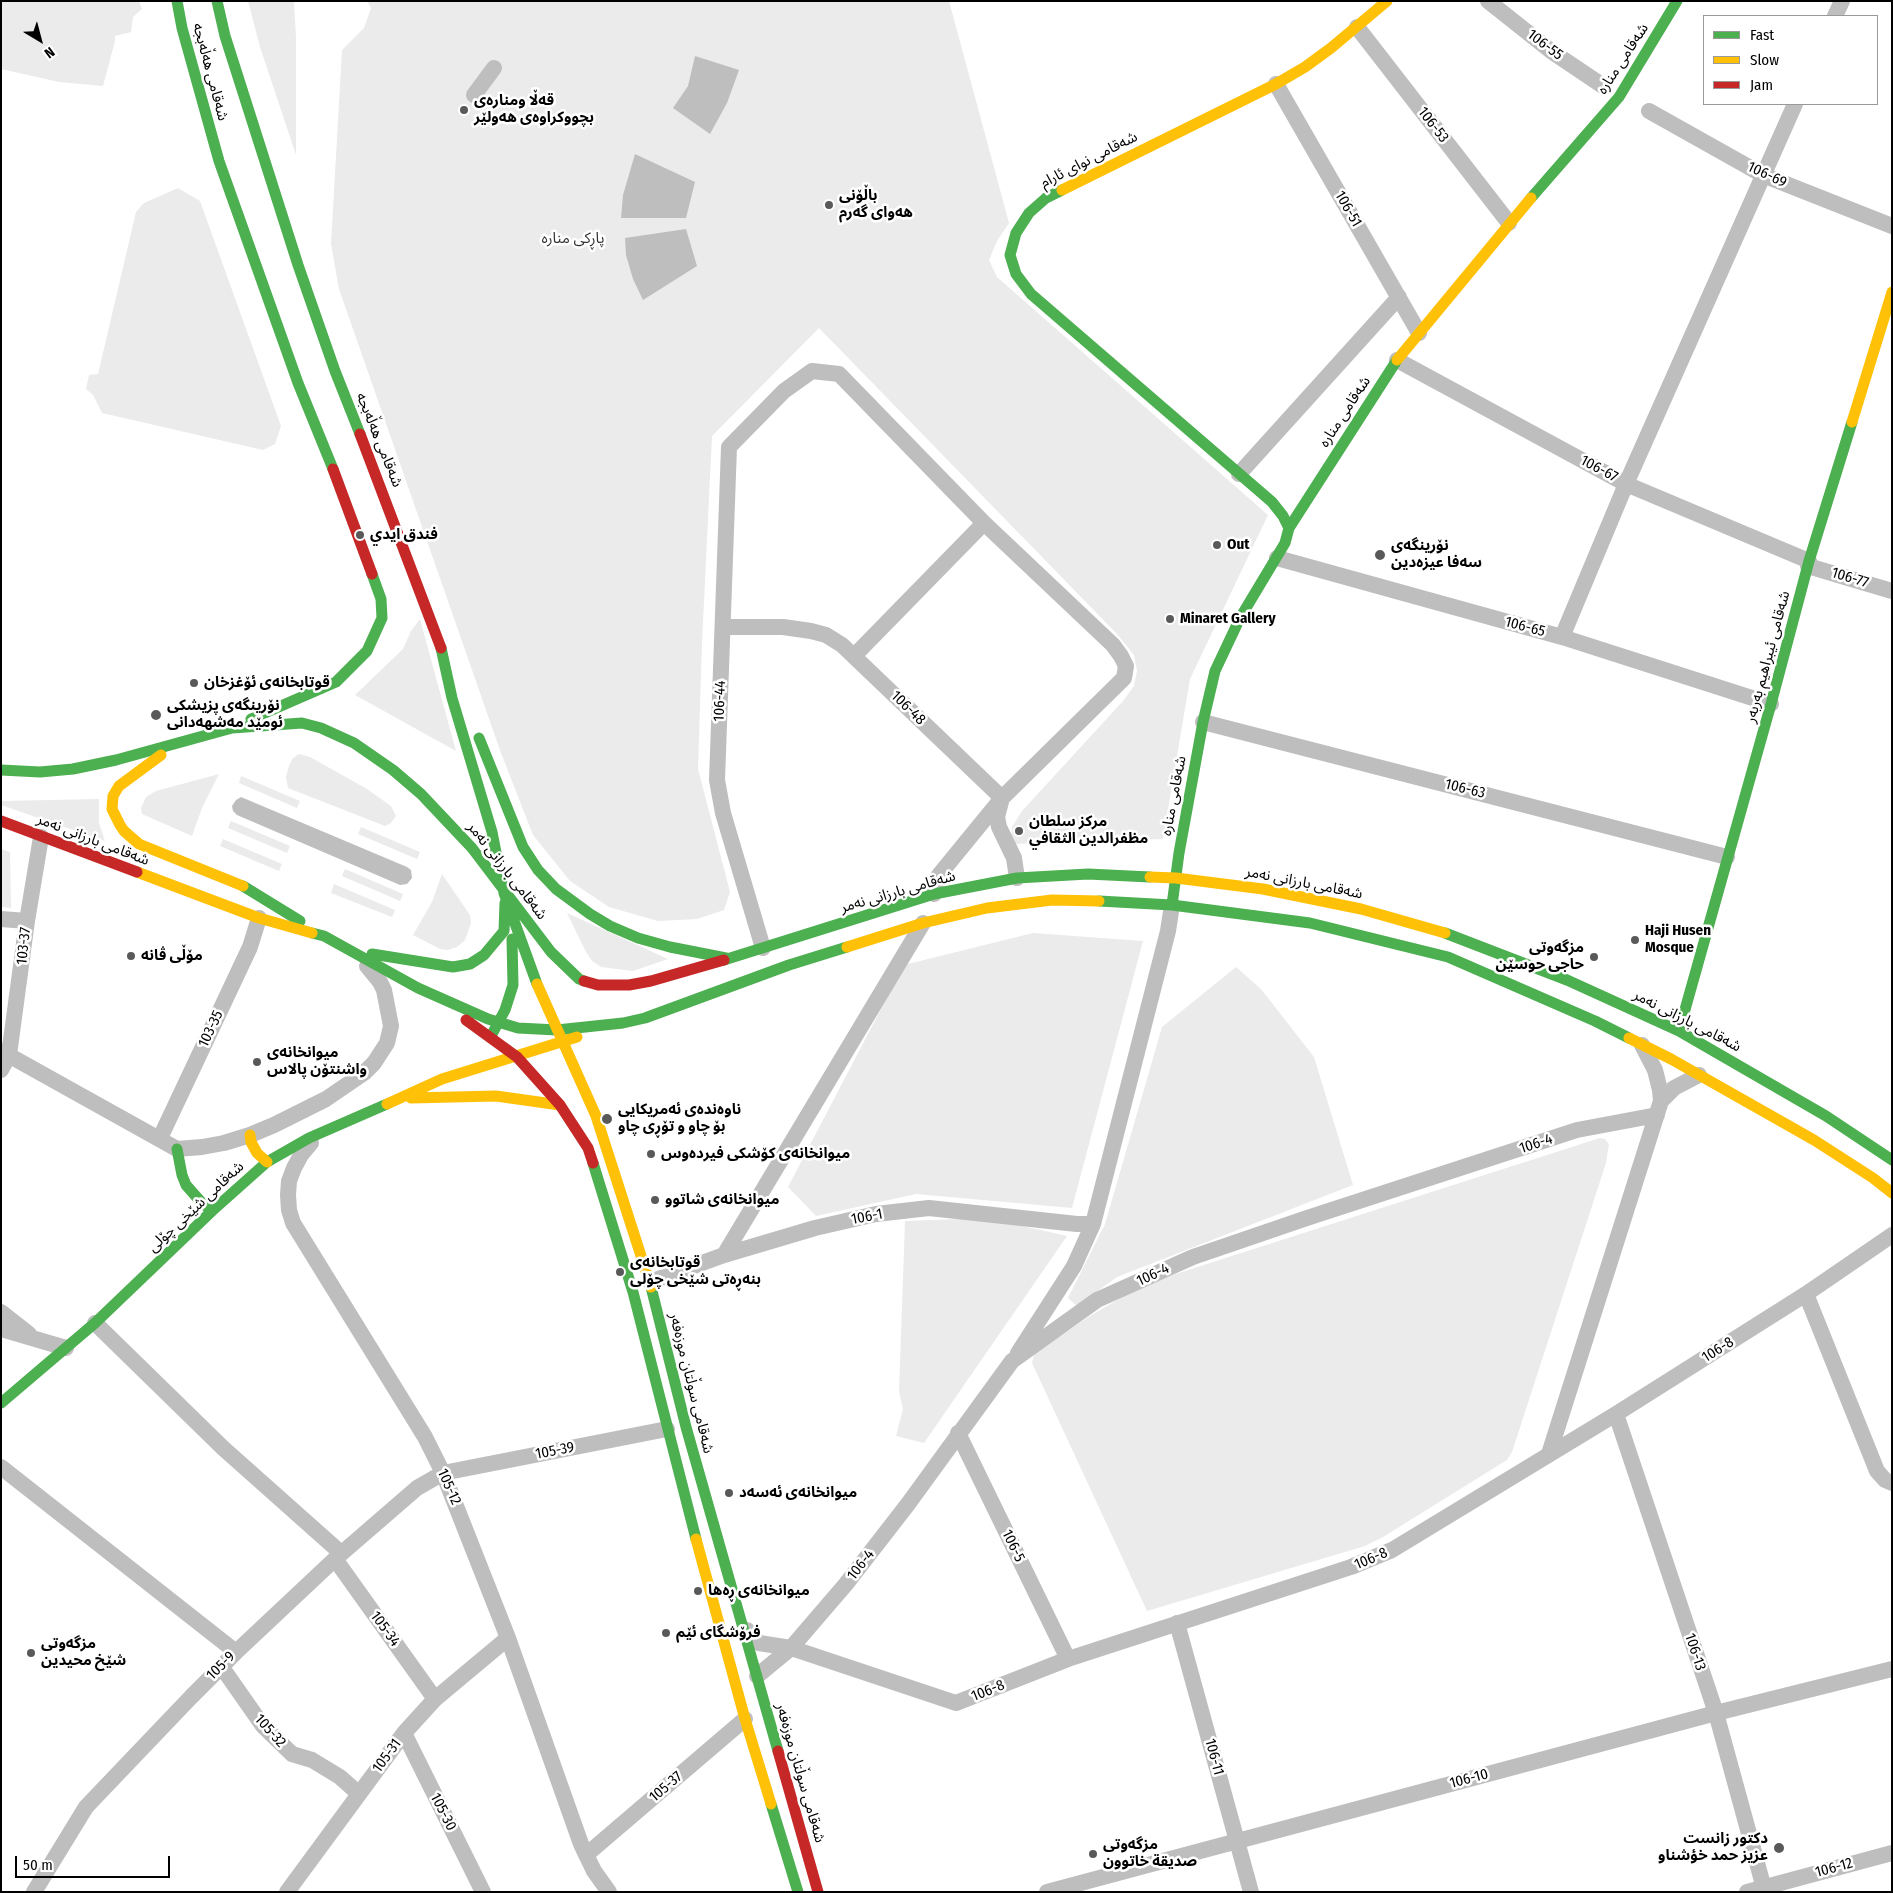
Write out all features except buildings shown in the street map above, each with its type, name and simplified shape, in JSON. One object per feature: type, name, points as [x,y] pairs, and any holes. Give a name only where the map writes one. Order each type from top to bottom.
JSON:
[{"type":"main road","name":"شەقامی هەڵەبجە","points":[[177,1],[182,28],[219,161],[295,374],[333,469],[382,608],[382,618],[367,650],[336,682],[232,728]]},
{"type":"main road","name":"شەقامی هەڵەبجە","points":[[217,1],[225,36],[295,257],[335,371],[381,484],[441,648],[452,698],[492,832],[504,892]]},
{"type":"main road","name":"شەقامی نوای ئارام","points":[[1289,528],[1283,516],[1272,502],[1032,294],[1016,274],[1010,255],[1016,233],[1029,213],[1046,198],[1276,84],[1305,67],[1387,1]]},
{"type":"main road","name":"شەقامی منارە","points":[[1172,905],[1179,853],[1203,722],[1215,671],[1240,618],[1285,543],[1289,528],[1397,360],[1509,223],[1619,97],[1677,1]]},
{"type":"main road","name":"شەقامی ئیبراهیم بەربەر","points":[[1680,1031],[1771,704],[1808,563],[1892,292]]},
{"type":"main road","points":[[441,648],[468,709]]},
{"type":"main road","name":"شەقامی بارزانی نەمر","points":[[1,770],[40,772],[73,769],[116,760],[232,728],[302,723],[321,728],[354,743],[393,770],[421,794],[472,848],[551,952],[572,973],[586,982],[604,986],[629,985],[677,974],[934,894],[1017,878],[1088,874],[1176,878],[1272,891],[1361,909],[1458,936],[1567,980],[1680,1031],[1826,1116],[1892,1160]]},
{"type":"main road","points":[[474,726],[522,847],[538,870],[556,889],[610,926],[638,938],[670,947],[727,958]]},
{"type":"main road","points":[[178,743],[119,786],[113,796],[112,804],[114,816],[120,825],[139,844],[247,887],[324,936]]},
{"type":"main road","name":"شەقامی بارزانی نەمر","points":[[1,821],[259,918],[324,936],[418,988],[488,1019],[518,1028],[557,1030],[623,1023],[664,1012],[789,965],[924,923],[987,908],[1052,900],[1112,901],[1172,905],[1310,923],[1448,957],[1595,1021],[1699,1075],[1814,1140],[1873,1178],[1892,1193]]},
{"type":"main road","points":[[351,950],[453,967],[470,964],[484,955],[504,931],[504,892]]},
{"type":"main road","name":"شەقامی سوڵتان موزەفەر","points":[[504,892],[539,990],[596,1116],[650,1282],[686,1427],[818,1892]]},
{"type":"main road","points":[[488,1041],[500,1022],[512,985],[514,958],[511,915]]},
{"type":"main road","points":[[418,988],[488,1041],[517,1057],[560,1105],[583,1139],[591,1157],[633,1292],[667,1429],[745,1718],[798,1892]]},
{"type":"main road","name":"شەقامی شێخی چۆلی","points":[[1,1402],[95,1323],[212,1211],[267,1162],[346,1120],[442,1079],[623,1023]]},
{"type":"main road","name":"شەقامی شێخی چۆلی","points":[[442,1079],[471,1058]]},
{"type":"main road","points":[[396,1099],[496,1096],[515,1097],[560,1105]]},
{"type":"main road","points":[[250,1135],[251,1142],[257,1153],[267,1162]]},
{"type":"main road","points":[[177,1149],[186,1185],[212,1211]]},
{"type":"street","name":"106-55","points":[[1488,1],[1551,51],[1603,86]]},
{"type":"street","points":[[1835,15],[1842,1]]},
{"type":"street","name":"106-53","points":[[1357,27],[1509,223]]},
{"type":"street","points":[[474,95],[494,68]]},
{"type":"street","name":"106-51","points":[[1276,84],[1419,333]]},
{"type":"street","points":[[1562,636],[1626,484],[1795,105]]},
{"type":"street","name":"106-69","points":[[1649,111],[1763,175],[1892,226]]},
{"type":"street","points":[[1239,474],[1399,297]]},
{"type":"street","name":"106-67","points":[[1397,360],[1626,484],[1808,563]]},
{"type":"street","name":"106-44","points":[[763,948],[723,812],[717,780],[729,447],[784,390],[812,371],[839,374],[984,523]]},
{"type":"street","points":[[854,656],[984,523],[1112,645],[1126,666],[1124,678],[1002,798],[939,874],[934,894]]},
{"type":"street","name":"106-65","points":[[1277,558],[1562,636],[1771,704]]},
{"type":"street","name":"106-77","points":[[1808,563],[1892,591]]},
{"type":"street","name":"106-48","points":[[723,627],[783,627],[826,635],[842,645],[854,656],[1002,798]]},
{"type":"street","name":"106-63","points":[[1203,722],[1727,857]]},
{"type":"street","points":[[1002,798],[997,817],[999,827],[1014,858],[1017,878]]},
{"type":"street","name":"103-37","points":[[5,1053],[41,837]]},
{"type":"street","points":[[1012,1361],[1074,1266],[1093,1224],[1168,931],[1172,905]]},
{"type":"street","name":"103-35","points":[[160,1138],[250,947],[259,918]]},
{"type":"street","points":[[1,919],[26,921]]},
{"type":"street","points":[[724,1255],[924,923]]},
{"type":"street","points":[[1,1070],[5,1053],[177,1149],[202,1147],[250,1135],[274,1125],[340,1091],[364,1073],[382,1052],[387,1043],[391,1026],[386,997],[380,982],[351,950]]},
{"type":"street","points":[[1641,1044],[1656,1075],[1659,1108]]},
{"type":"street","points":[[1548,1454],[1659,1108],[1674,1088],[1699,1075]]},
{"type":"street","name":"106-4","points":[[757,1676],[791,1648],[846,1584],[908,1504],[1012,1361],[1097,1300],[1192,1257],[1577,1130],[1659,1108]]},
{"type":"street","name":"105-12","points":[[346,1120],[310,1144],[294,1168],[289,1181],[288,1195],[289,1210],[293,1223],[425,1437],[443,1473],[508,1638],[595,1884],[609,1892]]},
{"type":"street","name":"106-1","points":[[650,1282],[724,1255],[815,1228],[876,1214],[929,1208],[1077,1224],[1093,1224]]},
{"type":"street","name":"106-8","points":[[742,1625],[759,1643],[791,1648],[956,1703],[1068,1658],[1351,1567],[1392,1550],[1616,1414],[1806,1294],[1892,1235]]},
{"type":"street","points":[[1806,1294],[1877,1471],[1885,1480],[1892,1483]]},
{"type":"street","points":[[1,1312],[36,1339]]},
{"type":"street","name":"105-34","points":[[95,1323],[222,1448],[338,1556],[435,1699]]},
{"type":"street","points":[[1,1329],[66,1348]]},
{"type":"street","name":"106-13","points":[[1616,1414],[1716,1713],[1764,1890]]},
{"type":"street","name":"105-39","points":[[443,1473],[667,1429]]},
{"type":"street","name":"106-5","points":[[958,1434],[1068,1658]]},
{"type":"street","points":[[1,1467],[236,1652]]},
{"type":"street","name":"105-9","points":[[34,1892],[86,1807],[221,1666],[338,1556],[417,1488],[443,1473]]},
{"type":"street","name":"106-11","points":[[1177,1623],[1251,1892]]},
{"type":"street","name":"105-31","points":[[287,1892],[404,1733],[435,1699],[508,1638]]},
{"type":"street","name":"105-32","points":[[221,1666],[263,1726],[292,1754],[312,1760],[340,1777],[360,1794]]},
{"type":"street","name":"106-10","points":[[1047,1892],[1716,1713],[1892,1669]]},
{"type":"street","name":"105-37","points":[[586,1855],[745,1718]]},
{"type":"street","name":"105-30","points":[[404,1733],[483,1892]]},
{"type":"street","name":"106-12","points":[[1747,1892],[1764,1890],[1892,1853]]},
{"type":"green space","points":[[1,1],[139,1],[142,9],[133,17],[131,32],[115,36],[103,86],[59,82],[1,69]]},
{"type":"green space","points":[[248,1],[293,1],[294,3],[296,37],[296,155],[260,47]]},
{"type":"green space","name":"پاڕکی منارە","points":[[367,1],[949,1],[1009,223],[997,241],[989,260],[997,277],[1268,515],[1190,679],[1163,839],[1011,844],[1012,827],[1022,811],[1123,701],[1134,686],[1137,671],[1134,655],[1117,634],[819,328],[712,436],[698,769],[730,892],[724,910],[697,919],[658,921],[609,907],[570,881],[533,835],[501,753],[339,289],[331,244],[342,50],[364,28],[371,8]]},
{"type":"green space","points":[[178,188],[200,201],[281,426],[275,444],[263,450],[102,413],[93,395],[86,389],[89,375],[98,374],[136,212],[144,203]]},
{"type":"green space","points":[[420,619],[456,751],[355,695],[403,649],[411,631]]},
{"type":"green space","points":[[299,754],[310,757],[367,789],[391,806],[396,816],[391,823],[385,826],[288,788],[286,777],[289,766],[293,758]]},
{"type":"green space","points":[[219,774],[202,808],[192,836],[142,814],[141,808],[146,797],[156,791]]},
{"type":"green space","points":[[241,776],[300,801],[297,808],[239,783]]},
{"type":"green space","points":[[99,799],[99,823],[105,841],[1,805],[1,801]]},
{"type":"green space","points":[[231,821],[290,846],[287,853],[228,828]]},
{"type":"green space","points":[[361,827],[420,852],[417,859],[358,834]]},
{"type":"green space","points":[[223,839],[282,864],[279,871],[220,846]]},
{"type":"green space","points":[[1,849],[10,852],[11,908],[1,907]]},
{"type":"green space","points":[[345,869],[403,894],[400,901],[342,876]]},
{"type":"green space","points":[[442,874],[470,915],[471,923],[465,940],[457,947],[448,950],[440,949],[413,935],[432,902]]},
{"type":"green space","points":[[334,884],[395,910],[392,917],[331,893]]},
{"type":"green space","points":[[567,913],[668,959],[633,971],[601,967],[592,961],[586,952]]},
{"type":"green space","points":[[1033,933],[1143,941],[1072,1208],[916,1194],[816,1216],[788,1187],[904,965]]},
{"type":"green space","points":[[1236,967],[1261,989],[1314,1057],[1353,1185],[1117,1277],[1077,1306],[1068,1298],[1105,1224],[1162,1027]]},
{"type":"green space","points":[[1600,1138],[1605,1139],[1609,1144],[1606,1163],[1512,1452],[1507,1460],[1383,1537],[1365,1546],[1147,1611],[1032,1363],[1034,1354],[1090,1316],[1124,1296],[1160,1279]]},
{"type":"green space","points":[[987,1218],[1067,1236],[924,1443],[896,1436],[903,1409],[899,1392],[905,1221]]},
{"type":"shaded area","points":[[695,56],[739,70],[727,103],[710,134],[673,108],[688,86]]},
{"type":"shaded area","points":[[635,154],[695,182],[686,218],[621,218],[623,195]]},
{"type":"shaded area","points":[[686,229],[697,266],[643,300],[633,279],[626,255],[625,238]]},
{"type":"shaded area","points":[[241,797],[407,867],[411,870],[412,878],[407,884],[400,885],[237,815],[233,811],[232,806]]},
{"type":"traffic: fast","points":[[177,1],[182,28],[219,161],[298,383],[333,469]]},
{"type":"traffic: fast","points":[[217,1],[225,36],[298,265],[335,371],[360,434]]},
{"type":"traffic: fast","points":[[1531,198],[1619,97],[1677,1]]},
{"type":"traffic: fast","points":[[1062,190],[1046,198],[1029,213],[1016,233],[1010,255],[1016,274],[1031,294],[1272,502],[1283,516],[1289,528]]},
{"type":"traffic: fast","points":[[1172,905],[1179,853],[1203,722],[1215,671],[1240,618],[1285,543],[1289,528],[1397,360]]},
{"type":"traffic: fast","points":[[1679,1031],[1809,561],[1852,422]]},
{"type":"traffic: fast","points":[[251,719],[336,682],[367,651],[382,618],[381,599],[372,574]]},
{"type":"traffic: fast","points":[[441,648],[452,698],[492,832],[504,893],[537,984]]},
{"type":"traffic: fast","points":[[1,770],[40,772],[73,769],[116,760],[232,728],[302,723],[321,728],[354,743],[393,770],[421,794],[472,848],[551,952],[579,979],[584,981]]},
{"type":"traffic: fast","points":[[479,738],[523,847],[538,870],[556,889],[610,926],[638,938],[670,947],[726,958]]},
{"type":"traffic: fast","points":[[724,960],[934,894],[1017,878],[1088,874],[1150,877]]},
{"type":"traffic: fast","points":[[243,886],[300,921]]},
{"type":"traffic: fast","points":[[1099,901],[1172,905],[1310,923],[1448,957],[1595,1021],[1629,1038]]},
{"type":"traffic: fast","points":[[372,954],[453,967],[470,964],[484,955],[504,931],[505,903]]},
{"type":"traffic: fast","points":[[312,933],[324,936],[418,988],[488,1019],[518,1028],[557,1030],[623,1023],[645,1018],[789,965],[847,947]]},
{"type":"traffic: fast","points":[[1445,933],[1567,980],[1679,1031],[1826,1116],[1892,1160]]},
{"type":"traffic: fast","points":[[491,1036],[505,1010],[513,985],[512,939]]},
{"type":"traffic: fast","points":[[1,1403],[95,1323],[212,1211],[267,1162],[309,1138],[387,1104]]},
{"type":"traffic: fast","points":[[177,1149],[186,1185],[212,1211]]},
{"type":"traffic: fast","points":[[593,1163],[633,1292],[696,1539]]},
{"type":"traffic: fast","points":[[651,1287],[686,1427],[778,1751]]},
{"type":"traffic: fast","points":[[771,1804],[798,1892]]},
{"type":"traffic: slow","points":[[1062,190],[1276,84],[1305,67],[1331,48],[1387,1]]},
{"type":"traffic: slow","points":[[1397,360],[1531,198]]},
{"type":"traffic: slow","points":[[1852,422],[1892,292]]},
{"type":"traffic: slow","points":[[161,755],[119,786],[113,796],[112,809],[120,825],[139,844],[243,886]]},
{"type":"traffic: slow","points":[[137,872],[259,918],[312,933]]},
{"type":"traffic: slow","points":[[1150,877],[1176,878],[1263,889],[1361,909],[1445,933]]},
{"type":"traffic: slow","points":[[847,947],[923,923],[987,908],[1052,900],[1099,901]]},
{"type":"traffic: slow","points":[[537,984],[596,1116],[651,1287]]},
{"type":"traffic: slow","points":[[387,1104],[442,1079],[577,1037]]},
{"type":"traffic: slow","points":[[1629,1038],[1671,1059],[1814,1140],[1873,1178],[1892,1193]]},
{"type":"traffic: slow","points":[[411,1098],[496,1096],[560,1105]]},
{"type":"traffic: slow","points":[[250,1135],[251,1142],[257,1153],[267,1162]]},
{"type":"traffic: slow","points":[[696,1539],[745,1719],[771,1804]]},
{"type":"traffic: jam","points":[[360,434],[441,648]]},
{"type":"traffic: jam","points":[[333,469],[372,574]]},
{"type":"traffic: jam","points":[[1,821],[137,872]]},
{"type":"traffic: jam","points":[[584,981],[598,985],[629,985],[651,981],[724,960]]},
{"type":"traffic: jam","points":[[466,1020],[517,1057],[560,1105],[588,1148],[593,1163]]},
{"type":"traffic: jam","points":[[778,1751],[818,1892]]},
{"type":"place","name":"قەڵا ومنارەی بچووکراوەی هەولێر","points":[[464,110]]},
{"type":"place","name":"باڵۆنی هەوای گەرم","points":[[829,205]]},
{"type":"place","name":"فندق ايدي","points":[[360,535]]},
{"type":"place","name":"Out","points":[[1217,545]]},
{"type":"place","name":"نۆرینگەی سەفا عیزەدین","points":[[1380,555]]},
{"type":"place","name":"Minaret Gallery","points":[[1170,619]]},
{"type":"place","name":"قوتابخانەی ئۆغزخان","points":[[194,683]]},
{"type":"place","name":"نۆرینگەی پزیشکی ئومێد مەشهەدانی","points":[[156,715]]},
{"type":"place","name":"مركز سلطان مظفرالدين الثقافي","points":[[1019,831]]},
{"type":"place","name":"Haji Husen Mosque","points":[[1635,940]]},
{"type":"place","name":"مۆڵی ڤانە","points":[[131,956]]},
{"type":"place","name":"مزگەوتی حاجی حوسێن","points":[[1594,957]]},
{"type":"place","name":"میوانخانەی واشنتۆن پالاس","points":[[257,1062]]},
{"type":"place","name":"ناوەندەی ئەمریکایی بۆ چاو و تۆڕی چاو","points":[[607,1119]]},
{"type":"place","name":"میوانخانەی کۆشکی فیردەوس","points":[[651,1154]]},
{"type":"place","name":"میوانخانەی شاتوو","points":[[655,1200]]},
{"type":"place","name":"قوتابخانەی بنەڕەتی شێخی چۆلی","points":[[620,1272]]},
{"type":"place","name":"میوانخانەی ئەسەد","points":[[729,1493]]},
{"type":"place","name":"میوانخانەی ڕەها","points":[[698,1591]]},
{"type":"place","name":"فرۆشگای ئێم","points":[[666,1633]]},
{"type":"place","name":"مزگەوتی شێخ محیدین","points":[[31,1653]]},
{"type":"place","name":"دكتور زانست عزيز حمد خؤشناو","points":[[1779,1848]]},
{"type":"place","name":"مزگەوتی صديقة خاتوون","points":[[1093,1854]]}]
